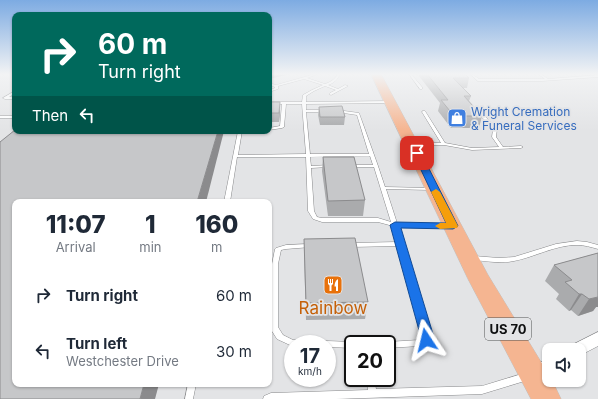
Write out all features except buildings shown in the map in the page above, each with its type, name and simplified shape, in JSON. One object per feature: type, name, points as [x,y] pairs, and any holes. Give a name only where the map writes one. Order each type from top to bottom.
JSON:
[{"type":"main road","name":"US 70","points":[[386,93],[469,258],[541,370],[547,399]]},
{"type":"street","points":[[586,346],[598,339]]},
{"type":"lane","points":[[309,93],[306,94],[304,111],[309,167],[310,211],[315,218],[322,220],[378,220],[395,225],[453,226]]},
{"type":"lane","points":[[12,94],[5,98],[12,98]]},
{"type":"lane","points":[[272,103],[391,102]]},
{"type":"lane","points":[[272,129],[282,127],[284,103]]},
{"type":"lane","points":[[304,111],[344,112],[358,114],[395,225],[426,334],[426,340],[420,343],[396,344]]},
{"type":"lane","points":[[424,112],[444,144]]},
{"type":"lane","points":[[480,113],[495,129],[494,137],[502,148]]},
{"type":"lane","points":[[0,117],[12,117]]},
{"type":"lane","points":[[228,199],[240,134]]},
{"type":"lane","points":[[412,144],[444,144],[472,149],[520,147]]},
{"type":"lane","points":[[236,156],[372,155]]},
{"type":"lane","points":[[309,167],[339,166]]},
{"type":"lane","points":[[346,166],[376,166]]},
{"type":"lane","points":[[383,188],[434,189]]},
{"type":"lane","points":[[469,258],[512,259],[568,243],[588,243],[598,247]]},
{"type":"lane","points":[[347,245],[400,244]]},
{"type":"lane","points":[[284,339],[280,337],[274,328],[272,280],[278,249],[286,246],[317,246]]},
{"type":"lane","points":[[267,399],[482,390],[541,370]]},
{"type":"lane","points":[[189,399],[191,387]]},
{"type":"lane","points":[[372,387],[373,394]]},
{"type":"slow traffic","points":[[436,192],[453,226],[440,226]]},
{"type":"place","name":"Wright Cremation & Funeral Services","points":[[457,118]]},
{"type":"place","name":"Rainbow","points":[[333,285]]},
{"type":"route","points":[[417,153],[453,226],[395,225],[426,334],[426,340]]}]
